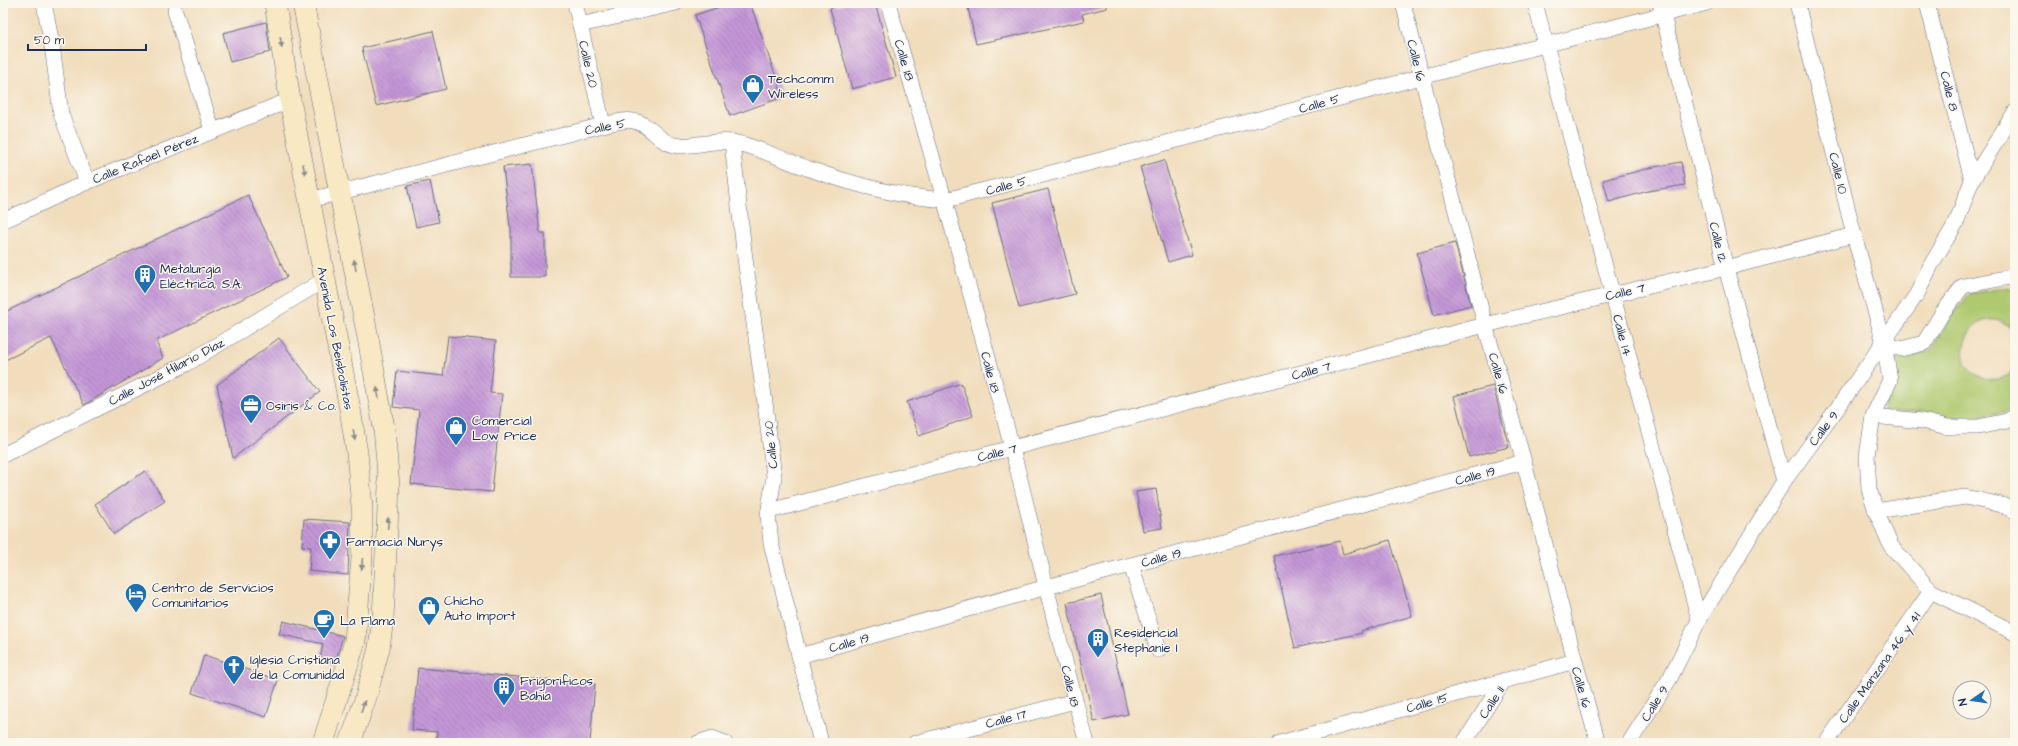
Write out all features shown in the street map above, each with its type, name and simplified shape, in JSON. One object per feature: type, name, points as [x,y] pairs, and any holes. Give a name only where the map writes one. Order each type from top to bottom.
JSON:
[{"type":"main road","name":"Avenida Los Beisbolistas","points":[[274,3],[290,100],[357,453],[362,507],[362,557],[355,641],[323,743]]},
{"type":"main road","points":[[303,3],[341,192],[384,428],[389,486],[383,619],[379,648],[350,743]]},
{"type":"street","points":[[44,3],[52,45],[61,114],[87,182]]},
{"type":"street","name":"Calle 20","points":[[575,3],[603,125]]},
{"type":"street","points":[[580,25],[676,3]]},
{"type":"street","name":"Calle 18","points":[[888,3],[946,200],[1012,449],[1075,701],[1087,743]]},
{"type":"street","name":"Calle 16","points":[[1403,3],[1485,325],[1524,462],[1575,661],[1598,743]]},
{"type":"street","name":"Calle 14","points":[[1534,3],[1699,620]]},
{"type":"street","name":"Calle 5","points":[[310,200],[603,125],[628,120],[643,124],[666,142],[675,145],[732,142],[808,169],[885,192],[916,198],[946,200],[1545,45],[1661,9],[1707,3]]},
{"type":"street","name":"Calle 10","points":[[1797,3],[1854,235],[1884,343],[1890,380],[1873,416],[1867,456],[1869,489],[1876,511],[1891,546],[1931,591]]},
{"type":"street","name":"Calle 8","points":[[1927,3],[1972,180]]},
{"type":"street","name":"Calle 12","points":[[1661,9],[1726,268],[1784,480]]},
{"type":"street","points":[[175,12],[212,130]]},
{"type":"street","name":"Calle Rafael Pérez","points":[[3,221],[87,182],[212,130],[290,100]]},
{"type":"street","name":"Calle 9","points":[[1629,743],[1670,678],[1699,620],[1784,480],[1884,343],[1917,294],[1931,265],[1956,223],[1972,180],[2015,112]]},
{"type":"street","name":"Calle 20","points":[[732,142],[744,251],[766,403],[774,477],[769,511],[771,543],[821,743]]},
{"type":"street","name":"Calle 7","points":[[769,511],[1485,325],[1726,268],[1854,235]]},
{"type":"street","points":[[1884,343],[1901,349],[1924,342],[1943,312],[1963,286],[2010,277],[2015,280]]},
{"type":"street","name":"Calle José Hilario Díaz","points":[[3,455],[186,364],[324,280]]},
{"type":"street","points":[[1873,416],[1922,421],[1948,427],[1978,427],[2007,421],[2015,416]]},
{"type":"street","name":"Calle 19","points":[[799,656],[1047,587],[1524,462]]},
{"type":"street","points":[[1876,511],[1965,497],[2002,505],[2015,511]]},
{"type":"street","points":[[1131,565],[1158,650]]},
{"type":"street","points":[[1931,591],[2015,633]]},
{"type":"street","name":"Calle Manzana 46 y 41","points":[[1826,743],[1931,591]]},
{"type":"street","name":"Calle 15","points":[[1280,743],[1575,661]]},
{"type":"street","name":"Calle 11","points":[[1464,743],[1504,680]]},
{"type":"street","name":"Calle 17","points":[[915,743],[1075,701]]},
{"type":"street","points":[[698,743],[712,738],[725,743]]},
{"type":"green space","points":[[2008,287],[2015,291],[2015,331],[1999,321],[1986,320],[1974,327],[1967,338],[1964,351],[1966,364],[1975,374],[1991,379],[1998,379],[2008,376],[2015,369],[2015,405],[2004,412],[1977,417],[1949,418],[1924,412],[1883,412],[1892,357],[1902,359],[1930,351],[1951,318],[1969,294]]},
{"type":"building","points":[[731,3],[750,3],[783,97],[730,116],[695,15]]},
{"type":"building","points":[[849,3],[875,3],[896,77],[852,89],[830,8]]},
{"type":"building","points":[[967,3],[1107,3],[1107,8],[1082,14],[1084,21],[976,44]]},
{"type":"building","points":[[266,22],[270,52],[230,62],[223,33]]},
{"type":"building","points":[[433,31],[446,89],[376,106],[362,48]]},
{"type":"building","points":[[1164,160],[1192,255],[1168,262],[1140,167]]},
{"type":"building","points":[[1681,162],[1685,185],[1648,191],[1609,202],[1603,180]]},
{"type":"building","points":[[532,164],[540,233],[545,233],[545,277],[511,277],[511,226],[503,167]]},
{"type":"building","points":[[430,181],[439,222],[416,227],[407,186]]},
{"type":"building","points":[[1048,189],[1075,294],[1019,308],[992,203]]},
{"type":"building","name":"Metalurgia Eléctrica, S.A.","points":[[248,195],[287,277],[156,341],[163,358],[84,405],[51,338],[3,361],[3,313]]},
{"type":"building","points":[[1455,243],[1471,305],[1434,315],[1417,253]]},
{"type":"building","name":"Comercial Low Price","points":[[448,336],[496,341],[490,393],[502,394],[492,492],[411,484],[419,410],[393,407],[397,371],[443,376]]},
{"type":"building","name":"Osiris & Co.","points":[[279,338],[320,392],[233,458],[217,385]]},
{"type":"building","points":[[961,383],[973,416],[919,436],[907,402]]},
{"type":"building","points":[[1493,386],[1509,447],[1469,457],[1454,396]]},
{"type":"building","points":[[145,471],[165,501],[114,534],[95,504]]},
{"type":"building","points":[[1156,489],[1162,528],[1143,531],[1136,492]]},
{"type":"building","points":[[304,519],[350,522],[348,575],[309,571],[311,547],[302,546]]},
{"type":"building","points":[[1390,540],[1412,616],[1361,631],[1362,633],[1295,648],[1274,556],[1340,541],[1343,554]]},
{"type":"building","name":"Residencial Stephanie I","points":[[1101,595],[1128,714],[1094,722],[1067,603]]},
{"type":"building","name":"La Flama","points":[[283,621],[343,636],[335,664],[320,659],[323,644],[279,634]]},
{"type":"building","name":"Iglesia Cristiana de la Comunidad","points":[[204,655],[278,680],[266,717],[192,693]]},
{"type":"building","name":"Frigorificos Bahia","points":[[418,668],[595,684],[590,743],[436,743],[437,732],[412,730]]},
{"type":"place","name":"Techcomm Wireless","points":[[753,104]]},
{"type":"place","name":"Metalurgia Eléctrica, S.A.","points":[[145,294]]},
{"type":"place","name":"Osiris & Co.","points":[[251,424]]},
{"type":"place","name":"Comercial Low Price","points":[[456,446]]},
{"type":"place","name":"Farmacia Nurys","points":[[330,560]]},
{"type":"place","name":"Centro de Servicios Comunitarios","points":[[136,614]]},
{"type":"place","name":"Chicho Auto Import","points":[[429,626]]},
{"type":"place","name":"La Flama","points":[[324,640]]},
{"type":"place","name":"Residencial Stephanie I","points":[[1098,658]]},
{"type":"place","name":"Iglesia Cristiana de la Comunidad","points":[[234,686]]},
{"type":"place","name":"Frigorificos Bahia","points":[[504,706]]}]
